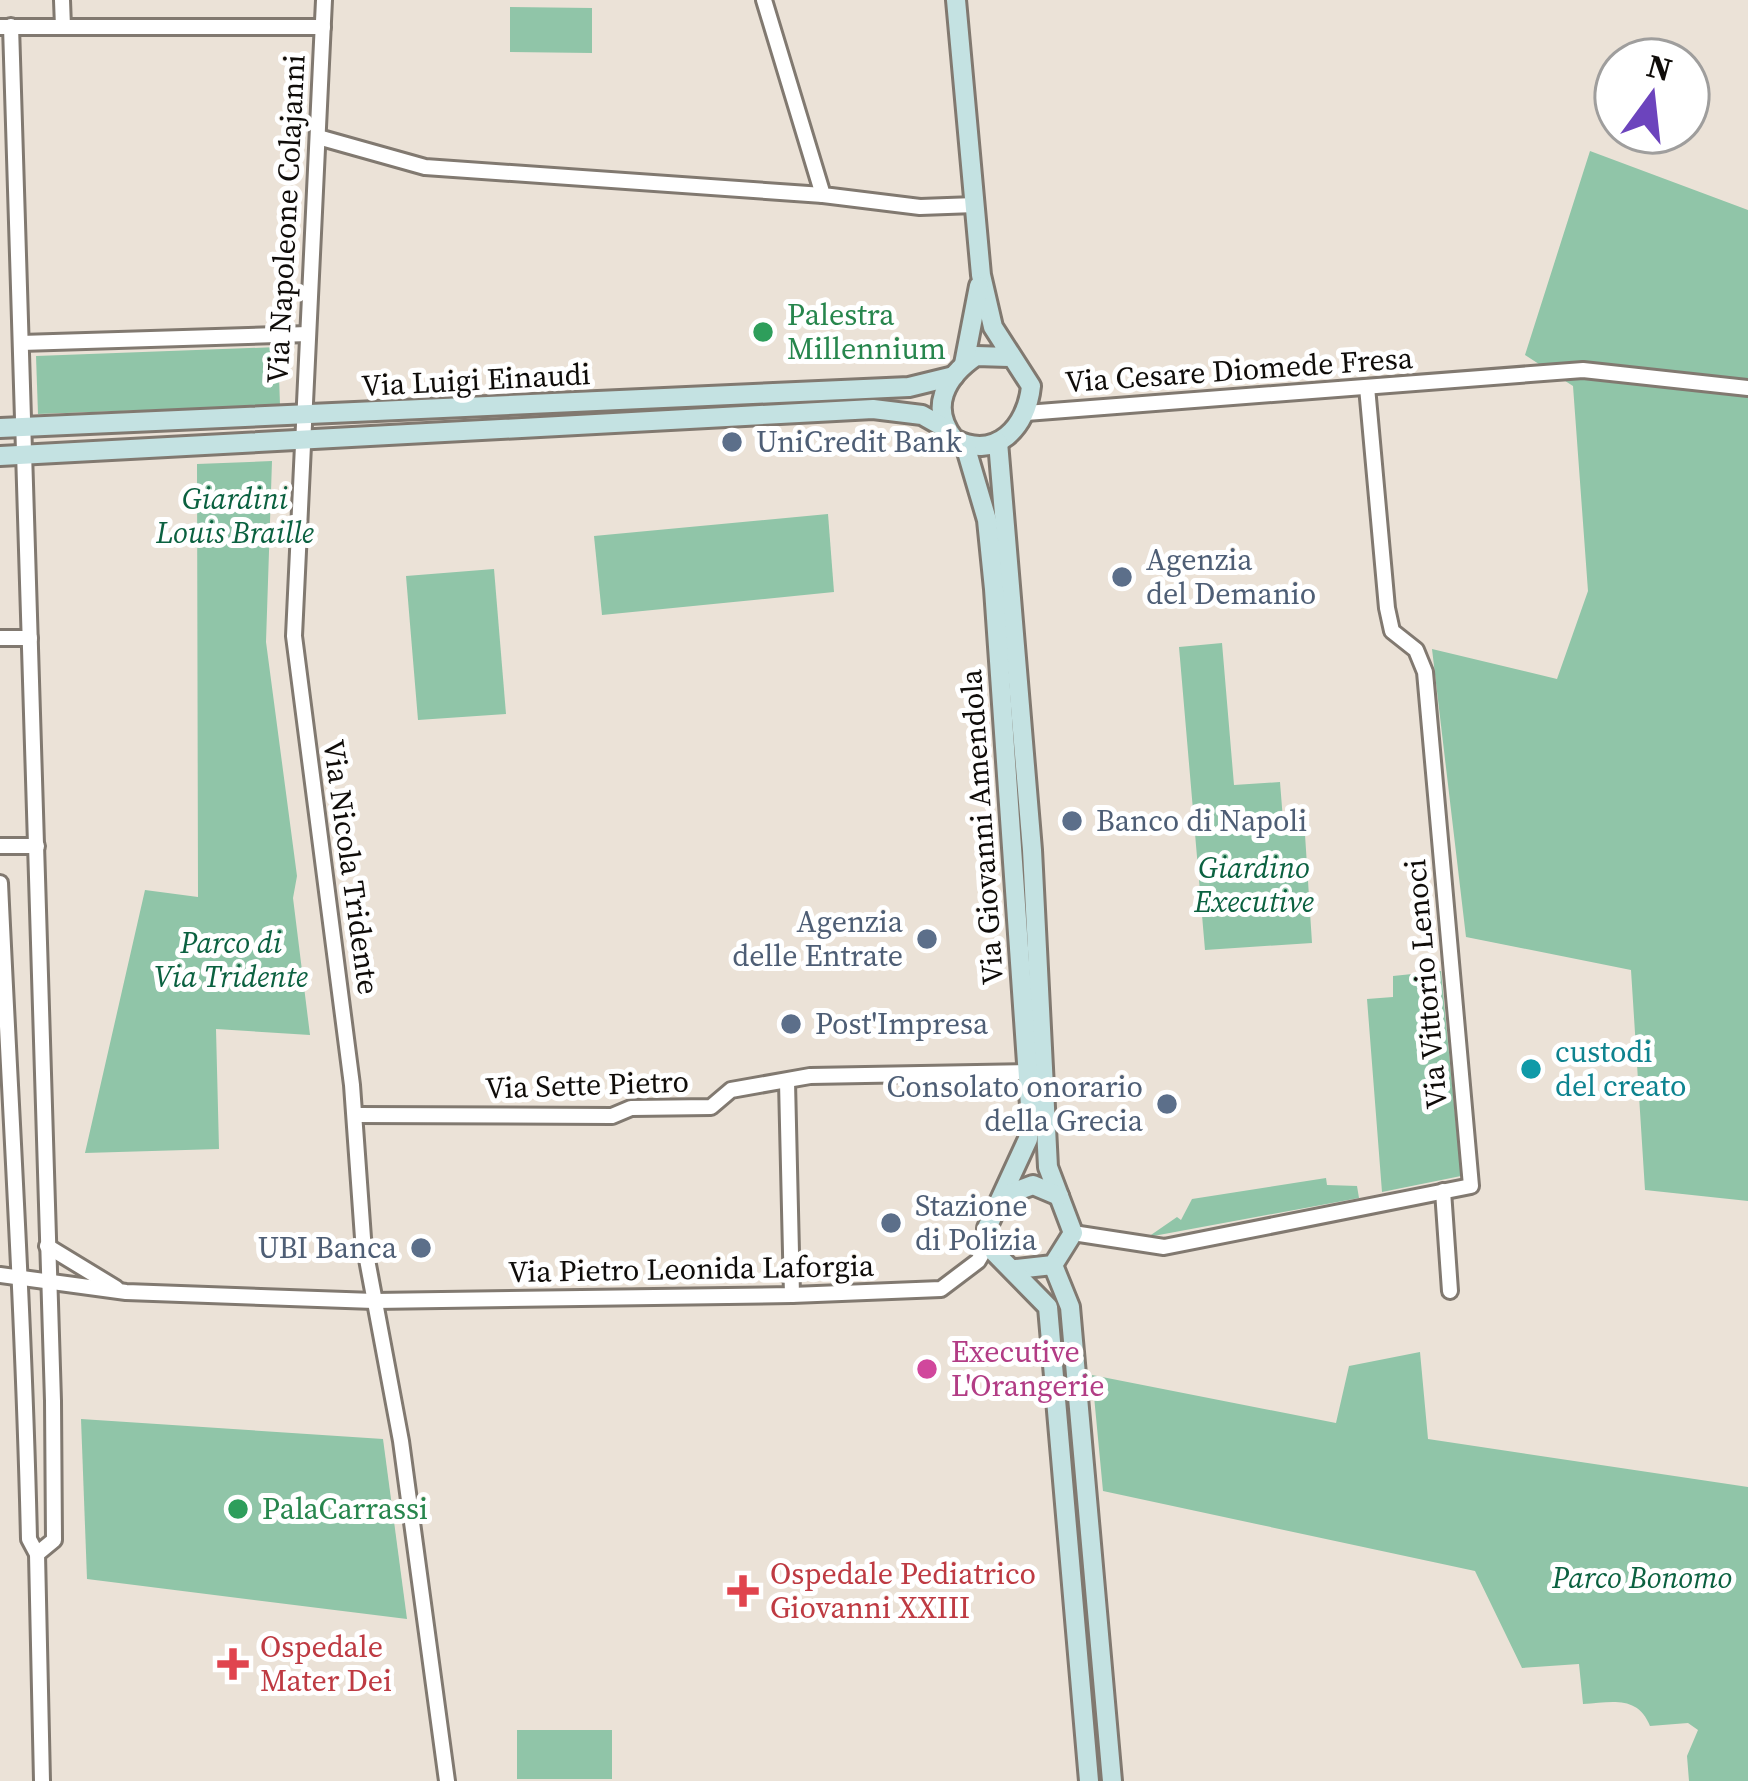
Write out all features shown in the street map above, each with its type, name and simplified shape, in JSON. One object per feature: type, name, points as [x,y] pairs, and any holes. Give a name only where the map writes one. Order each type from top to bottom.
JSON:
[{"type":"main road","points":[[956,0],[981,275],[994,327],[1009,357]]},
{"type":"main road","points":[[959,370],[990,353],[1009,357],[1024,368],[1031,386],[1026,413],[986,448],[965,445],[945,428],[940,403],[959,370],[981,275]]},
{"type":"main road","name":"Via Luigi Einaudi","points":[[0,428],[909,387],[959,370]]},
{"type":"main road","name":"Via Luigi Einaudi","points":[[0,456],[873,409],[922,415],[945,428]]},
{"type":"main road","name":"Via Giovanni Amendola","points":[[998,442],[1032,850],[1048,1167],[1068,1207],[1073,1233]]},
{"type":"main road","name":"Via Giovanni Amendola","points":[[965,445],[987,520],[994,589],[1028,1072],[1028,1139],[990,1213],[989,1242]]},
{"type":"main road","points":[[997,1200],[1033,1185],[1059,1196]]},
{"type":"main road","points":[[1053,1265],[1073,1233]]},
{"type":"main road","points":[[989,1242],[1048,1307],[1090,1781]]},
{"type":"main road","points":[[1016,1269],[1053,1265]]},
{"type":"main road","points":[[1053,1265],[1070,1307],[1112,1781]]},
{"type":"street","points":[[62,0],[63,27]]},
{"type":"street","name":"Via Napoleone Colajanni","points":[[305,440],[325,0]]},
{"type":"street","points":[[764,0],[823,195]]},
{"type":"street","points":[[38,1554],[54,1540],[25,455],[6,27],[323,27]]},
{"type":"street","points":[[318,137],[425,166],[920,206],[975,205]]},
{"type":"street","points":[[21,343],[308,334]]},
{"type":"street","name":"Via Cesare Diomede Fresa","points":[[1026,413],[1583,370],[1748,388]]},
{"type":"street","name":"Via Vittorio Lenoci","points":[[1367,387],[1392,631],[1416,650],[1425,673],[1471,1186],[1443,1191]]},
{"type":"street","name":"Via Nicola Tridente","points":[[305,440],[295,650],[355,1115],[363,1238],[401,1441],[447,1781]]},
{"type":"street","points":[[0,638],[30,638]]},
{"type":"street","points":[[0,846],[37,846]]},
{"type":"street","points":[[0,883],[28,1539],[38,1554],[42,1781]]},
{"type":"street","name":"Via Sette Pietro","points":[[355,1115],[612,1116],[631,1108],[711,1107],[731,1090],[810,1076],[1028,1072]]},
{"type":"street","points":[[788,1082],[791,1295]]},
{"type":"street","points":[[13,1182],[46,1181]]},
{"type":"street","points":[[1073,1233],[1164,1247],[1443,1191],[1450,1291]]},
{"type":"street","name":"Via Pietro Leonida Laforgia","points":[[0,1275],[126,1292],[374,1301],[791,1295],[941,1289],[978,1261],[989,1242]]},
{"type":"street","points":[[47,1246],[126,1292]]},
{"type":"green space","points":[[510,7],[592,8],[592,53],[510,52]]},
{"type":"green space","points":[[1590,151],[1592,156],[1603,156],[1748,210],[1748,1201],[1645,1190],[1631,970],[1466,937],[1432,649],[1557,679],[1588,591],[1573,386],[1525,355]]},
{"type":"green space","points":[[278,347],[280,405],[38,414],[36,356]]},
{"type":"green space","name":"Parco di Via Tridente","points":[[272,461],[266,642],[297,876],[293,898],[310,1035],[216,1029],[219,1149],[85,1153],[145,890],[198,897],[197,464]]},
{"type":"green space","points":[[828,514],[834,592],[602,615],[594,536]]},
{"type":"green space","points":[[494,569],[506,714],[418,720],[406,576]]},
{"type":"green space","name":"Giardino Executive","points":[[1222,643],[1234,785],[1280,782],[1283,820],[1304,819],[1312,943],[1205,950],[1179,647]]},
{"type":"green space","points":[[1441,971],[1461,1176],[1382,1192],[1367,999],[1393,997],[1393,976]]},
{"type":"green space","points":[[1326,1178],[1327,1185],[1357,1186],[1359,1198],[1148,1237],[1177,1217],[1181,1220],[1192,1199]]},
{"type":"green space","name":"Parco Bonomo","points":[[1420,1352],[1428,1439],[1748,1487],[1748,1781],[1689,1781],[1687,1756],[1698,1730],[1688,1723],[1650,1726],[1639,1709],[1623,1703],[1583,1704],[1579,1664],[1522,1668],[1475,1571],[1103,1491],[1092,1375],[1336,1423],[1349,1366]]},
{"type":"green space","name":"PalaCarrassi","points":[[81,1419],[383,1439],[407,1619],[87,1579]]},
{"type":"green space","points":[[517,1730],[612,1730],[612,1779],[517,1779]]},
{"type":"place","name":"Palestra Millennium","points":[[763,332]]},
{"type":"place","name":"UniCredit Bank","points":[[732,442]]},
{"type":"place","name":"Agenzia del Demanio","points":[[1122,577]]},
{"type":"place","name":"Banco di Napoli","points":[[1072,821]]},
{"type":"place","name":"Agenzia delle Entrate","points":[[927,939]]},
{"type":"place","name":"Post'Impresa","points":[[791,1024]]},
{"type":"place","name":"custodi del creato","points":[[1531,1069]]},
{"type":"place","name":"Consolato onorario della Grecia","points":[[1167,1104]]},
{"type":"place","name":"Stazione di Polizia","points":[[891,1223]]},
{"type":"place","name":"UBI Banca","points":[[421,1248]]},
{"type":"place","name":"Executive L'Orangerie","points":[[927,1369]]},
{"type":"place","name":"PalaCarrassi","points":[[238,1509]]},
{"type":"place","name":"Ospedale Pediatrico Giovanni XXIII","points":[[743,1591]]},
{"type":"place","name":"Ospedale Mater Dei","points":[[233,1664]]},
{"type":"park label","name":"Giardini Louis Braille","points":[[235,516]]}]
